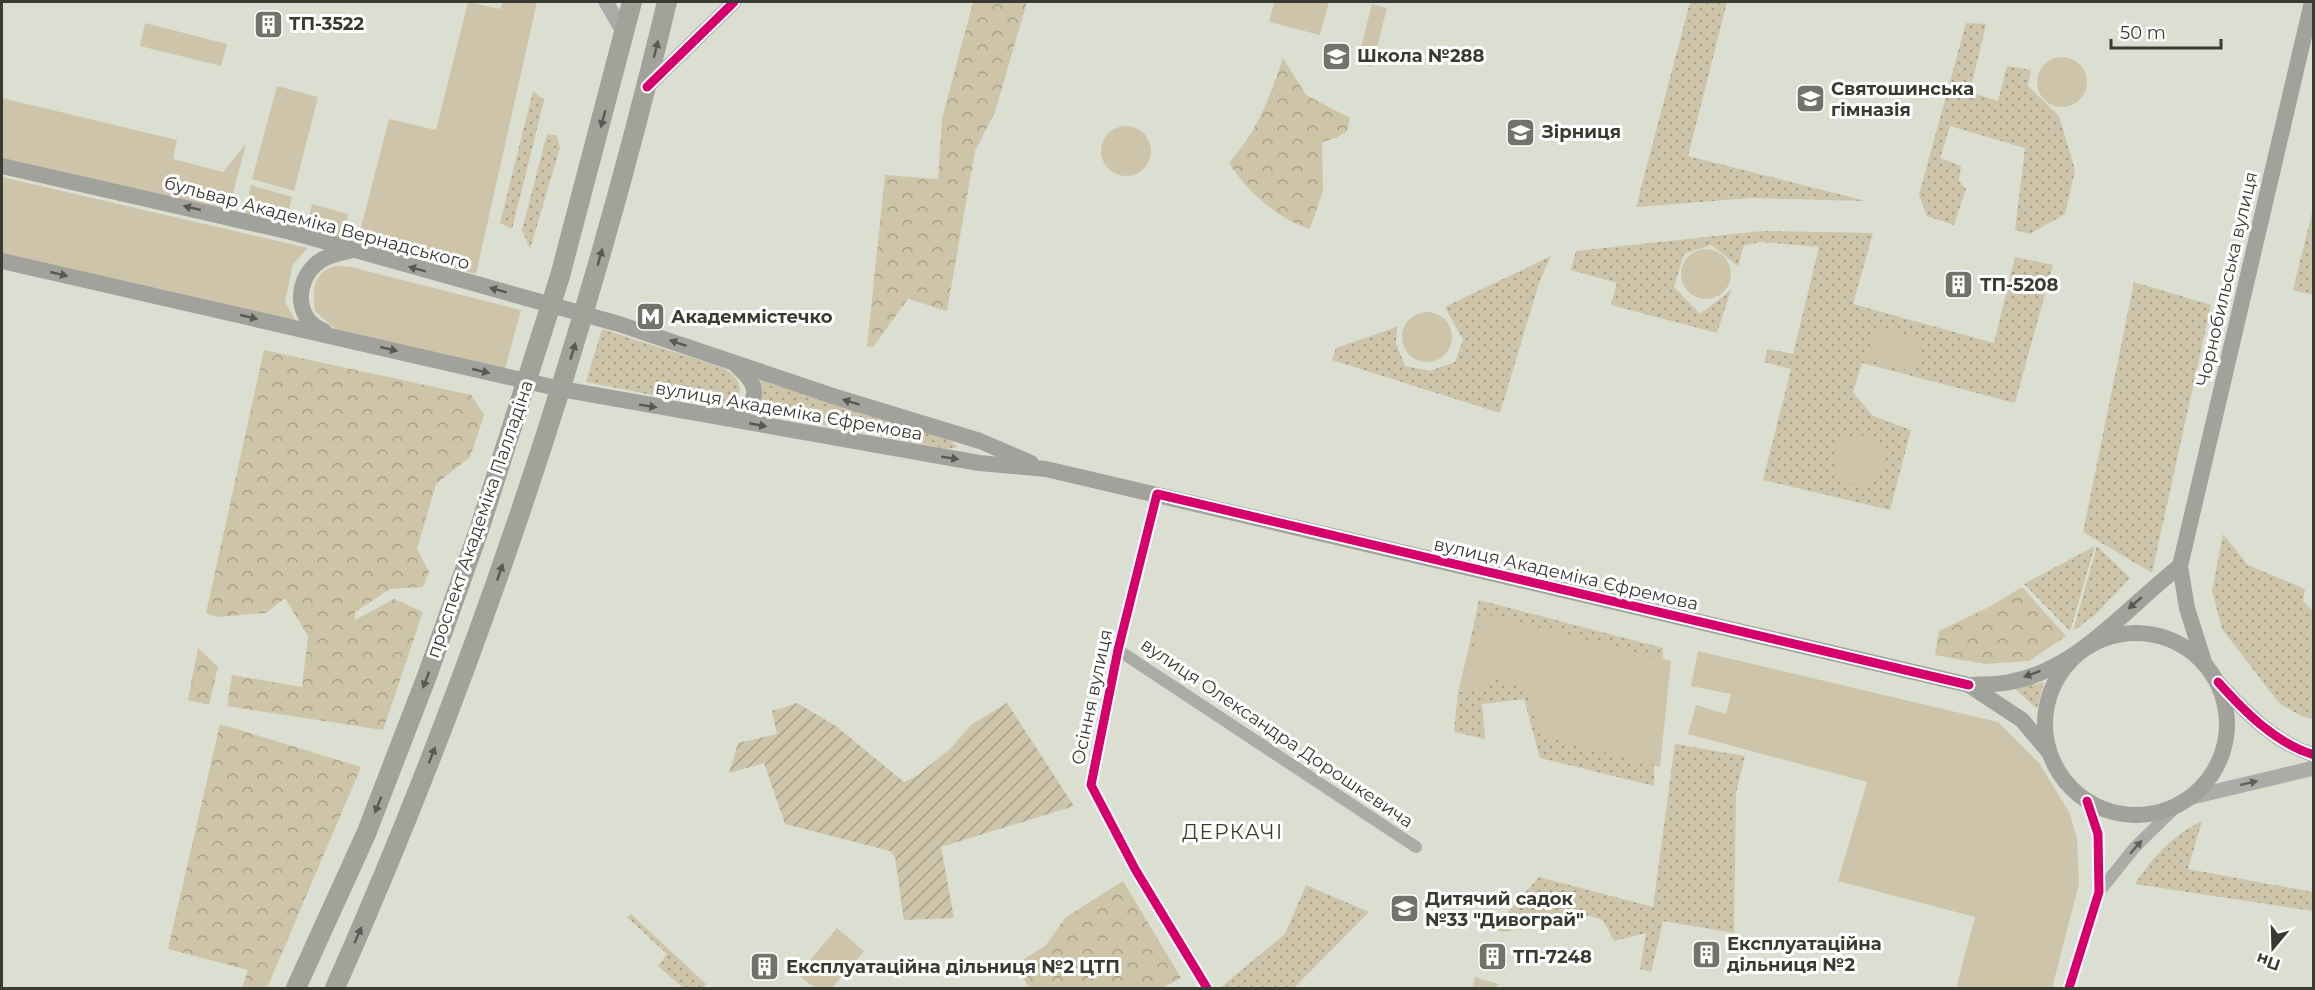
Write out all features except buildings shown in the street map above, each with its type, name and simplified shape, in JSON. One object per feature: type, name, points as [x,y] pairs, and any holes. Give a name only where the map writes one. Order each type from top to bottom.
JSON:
[{"type":"highway","name":"проспект Академіка Палладіна","points":[[296,988],[366,834],[427,676],[497,477],[551,304],[632,2]]},
{"type":"highway","name":"проспект Академіка Палладіна","points":[[334,988],[398,843],[470,656],[561,389],[647,87],[667,2]]},
{"type":"main road","name":"Чорнобильська вулиця","points":[[2204,662],[2187,608],[2180,566],[2312,2]]},
{"type":"main road","name":"бульвар Академіка Вернадського","points":[[2,166],[238,219],[551,304]]},
{"type":"main road","points":[[342,338],[316,327],[305,317],[301,302],[301,288],[306,276],[315,265],[326,257],[350,250]]},
{"type":"main road","points":[[2,261],[527,382]]},
{"type":"main road","name":"вулиця Академіка Єфремова","points":[[551,304],[980,441],[1046,469]]},
{"type":"main road","points":[[700,414],[739,413],[752,400],[754,390],[752,380],[731,361]]},
{"type":"main road","name":"вулиця Академіка Єфремова","points":[[527,382],[967,461],[1046,469],[1968,685],[2011,682],[2048,668],[2084,648]]},
{"type":"main road","points":[[2084,648],[2108,636],[2133,632],[2159,635],[2183,645],[2204,662],[2218,682],[2228,723],[2224,751],[2212,776],[2192,797],[2177,806],[2147,815],[2134,816],[2116,813],[2087,801],[2064,781],[2049,752],[2044,723],[2049,694],[2063,669],[2084,648],[2180,566]]},
{"type":"main road","name":"вулиця Академіка Єфремова","points":[[1968,685],[2022,720],[2049,752]]},
{"type":"street","points":[[606,2],[625,35]]},
{"type":"street","points":[[647,87],[734,2]]},
{"type":"street","name":"Осіння вулиця","points":[[1157,494],[1118,650],[1091,785],[1135,869],[1207,988]]},
{"type":"street","name":"вулиця Олександра Дорошкевича","points":[[1118,650],[1416,847]]},
{"type":"street","points":[[2218,682],[2245,712],[2263,726],[2297,749],[2313,754]]},
{"type":"street","points":[[2192,797],[2313,768]]},
{"type":"street","points":[[2069,988],[2099,892],[2098,834],[2087,801]]},
{"type":"street","points":[[2099,892],[2135,847],[2177,806]]},
{"type":"shaded area","points":[[468,2],[500,9],[503,2],[537,2],[476,274],[357,243],[389,119],[436,130]]},
{"type":"shaded area","points":[[1274,2],[1329,2],[1320,35],[1269,22]]},
{"type":"shaded area","points":[[1690,2],[1727,2],[1688,156],[1866,201],[1751,198],[1636,207]]},
{"type":"shaded area","points":[[1372,4],[1387,8],[1372,67],[1357,63]]},
{"type":"shaded area","points":[[145,23],[227,44],[221,66],[140,46]]},
{"type":"shaded area","points":[[1966,23],[1986,24],[1970,92],[1998,101],[2007,66],[2031,70],[2028,86],[2059,116],[2075,170],[2065,214],[2030,234],[2015,230],[2025,148],[1950,126],[1940,158],[1961,166],[1959,181],[1966,189],[1954,225],[1927,216],[1919,195]]},
{"type":"shaded area","points":[[2057,57],[2067,57],[2080,64],[2087,77],[2087,87],[2080,100],[2067,107],[2057,107],[2048,103],[2041,96],[2037,87],[2037,77],[2041,68],[2048,61]]},
{"type":"shaded area","points":[[277,86],[318,97],[294,191],[252,179]]},
{"type":"shaded area","points":[[533,91],[544,100],[512,229],[500,223]]},
{"type":"shaded area","points":[[2,98],[177,140],[173,159],[223,172],[246,144],[227,215],[2,163]]},
{"type":"shaded area","points":[[1121,126],[1131,126],[1144,133],[1151,146],[1151,156],[1144,169],[1131,176],[1121,176],[1112,172],[1105,165],[1101,156],[1101,146],[1105,137],[1112,130]]},
{"type":"shaded area","points":[[547,134],[557,136],[560,148],[530,249],[522,230]]},
{"type":"shaded area","points":[[2,177],[308,248],[293,264],[285,302],[298,324],[2,255]]},
{"type":"shaded area","points":[[251,185],[292,197],[284,228],[244,218]]},
{"type":"shaded area","points":[[312,204],[348,214],[343,240],[305,232]]},
{"type":"shaded area","points":[[2313,208],[2314,295],[2293,290]]},
{"type":"shaded area","points":[[1762,231],[1873,233],[1853,304],[1994,343],[2015,257],[2053,265],[2015,403],[1862,363],[1853,392],[1873,416],[1911,430],[1890,510],[1763,480],[1791,369],[1764,362],[1768,349],[1793,354],[1819,247],[1762,242],[1744,245],[1738,266],[1711,245],[1684,254],[1674,287],[1700,314],[1731,290],[1717,333],[1611,305],[1617,283],[1571,270],[1576,251]]},
{"type":"shaded area","points":[[1701,249],[1711,249],[1724,256],[1731,269],[1731,279],[1724,292],[1711,299],[1701,299],[1692,295],[1685,288],[1681,279],[1681,269],[1685,260],[1692,253]]},
{"type":"shaded area","points":[[1551,256],[1539,283],[1500,413],[1332,360],[1336,348],[1397,327],[1396,343],[1405,366],[1430,371],[1455,362],[1463,340],[1445,307]]},
{"type":"shaded area","points":[[336,266],[351,267],[521,310],[505,369],[336,330],[315,311],[314,289],[318,277]]},
{"type":"shaded area","points":[[2134,282],[2211,305],[2152,573],[2083,532]]},
{"type":"shaded area","points":[[1422,312],[1432,312],[1445,319],[1452,332],[1452,342],[1445,355],[1432,362],[1422,362],[1413,358],[1406,351],[1402,342],[1402,332],[1406,323],[1413,316]]},
{"type":"shaded area","points":[[1876,327],[1924,341],[1915,372],[1867,359]]},
{"type":"shaded area","points":[[602,329],[724,368],[737,381],[740,392],[732,401],[714,407],[586,382]]},
{"type":"shaded area","points":[[760,380],[950,440],[958,447],[947,449],[753,411],[762,397],[763,389]]},
{"type":"shaded area","points":[[1854,435],[1864,435],[1877,442],[1884,455],[1884,465],[1877,478],[1864,485],[1854,485],[1845,481],[1838,474],[1834,465],[1834,455],[1838,446],[1845,439]]},
{"type":"shaded area","points":[[2223,534],[2248,565],[2305,589],[2303,601],[2313,611],[2313,719],[2301,716],[2279,703],[2222,629],[2212,591]]},
{"type":"shaded area","points":[[2095,546],[2070,631],[2024,584]]},
{"type":"shaded area","points":[[2097,546],[2130,578],[2096,614],[2073,631]]},
{"type":"shaded area","points":[[1479,600],[1663,648],[1660,696],[1620,754],[1654,765],[1654,786],[1540,758],[1524,699],[1482,704],[1485,739],[1454,732],[1458,692],[1486,686],[1495,653],[1469,647]]},
{"type":"shaded area","points":[[1482,613],[1671,661],[1660,767],[1543,736],[1525,687],[1489,677],[1486,686],[1458,692],[1469,647],[1474,648]]},
{"type":"shaded area","points":[[1698,651],[1998,722],[2039,763],[2069,812],[2077,838],[2079,884],[2052,988],[1956,988],[1975,917],[1838,881],[1867,782],[1688,734],[1696,705],[1726,714],[1731,694],[1691,686]]},
{"type":"shaded area","points":[[2044,682],[2037,709],[2014,688]]},
{"type":"shaded area","points":[[797,703],[836,726],[904,782],[918,775],[951,748],[971,725],[1007,703],[1074,806],[941,847],[954,918],[904,920],[895,857],[890,851],[785,824],[764,763],[729,773],[738,743],[777,734],[772,711]]},
{"type":"shaded area","points":[[1675,744],[1745,756],[1736,793],[1734,933],[1663,921],[1651,972],[1640,969],[1646,933],[1614,941],[1603,920],[1579,913],[1561,921],[1544,914],[1529,913],[1509,932],[1492,930],[1539,877],[1653,907]]},
{"type":"shaded area","points":[[2202,821],[2188,869],[2313,892],[2313,911],[2135,884],[2164,847]]},
{"type":"shaded area","points":[[1306,885],[1369,912],[1294,988],[1220,988],[1285,934]]},
{"type":"shaded area","points":[[631,914],[706,984],[703,988],[683,988],[658,966],[667,954],[627,917]]},
{"type":"shaded area","points":[[837,928],[864,951],[832,988],[815,988],[798,975]]},
{"type":"shaded area","points":[[1475,977],[1498,984],[1496,988],[1473,988]]},
{"type":"green space","points":[[973,2],[1027,2],[995,112],[975,151],[947,311],[908,299],[873,347],[867,346],[885,175],[938,179],[942,119]]},
{"type":"green space","points":[[1283,58],[1306,95],[1350,118],[1347,131],[1336,138],[1322,142],[1323,191],[1310,229],[1286,218],[1264,203],[1229,163],[1262,114]]},
{"type":"green space","points":[[264,350],[471,395],[484,415],[470,457],[436,484],[417,549],[429,572],[423,587],[390,589],[355,612],[355,620],[394,599],[423,612],[383,730],[227,706],[232,675],[302,687],[308,636],[285,598],[266,613],[218,617],[206,613]]},
{"type":"green space","points":[[2022,587],[2066,636],[2029,661],[1985,664],[1935,655],[1939,631],[1991,606]]},
{"type":"green space","points":[[198,648],[218,667],[209,705],[188,700]]},
{"type":"green space","points":[[220,724],[361,767],[267,988],[242,988],[248,970],[168,949]]},
{"type":"green space","points":[[1123,881],[1181,978],[1163,988],[1029,988],[1016,964],[1045,946],[1066,917]]},
{"type":"cycle path","points":[[647,87],[734,2]]},
{"type":"cycle path","points":[[1207,988],[1135,869],[1091,785],[1118,650],[1157,494],[1969,685]]},
{"type":"cycle path","points":[[2218,682],[2261,725],[2286,743],[2314,755]]},
{"type":"cycle path","points":[[2069,988],[2099,892],[2098,834],[2087,801]]},
{"type":"place","name":"ТП-3522","points":[[268,24]]},
{"type":"place","name":"Школа №288","points":[[1336,56]]},
{"type":"place","name":"Святошинська гімназія","points":[[1810,99]]},
{"type":"place","name":"Зірниця","points":[[1521,132]]},
{"type":"place","name":"ТП-5208","points":[[1959,285]]},
{"type":"place","name":"Академмістечко","points":[[650,317]]},
{"type":"place","name":"Дитячий садок №33 \"Дивограй\"","points":[[1404,909]]},
{"type":"place","name":"Експлуатаційна дільниця №2","points":[[1706,954]]},
{"type":"place","name":"ТП-7248","points":[[1492,957]]},
{"type":"place","name":"Експлуатаційна дільниця №2 ЦТП","points":[[765,967]]},
{"type":"district","name":"ДЕРКАЧІ","points":[[1233,832]]}]
